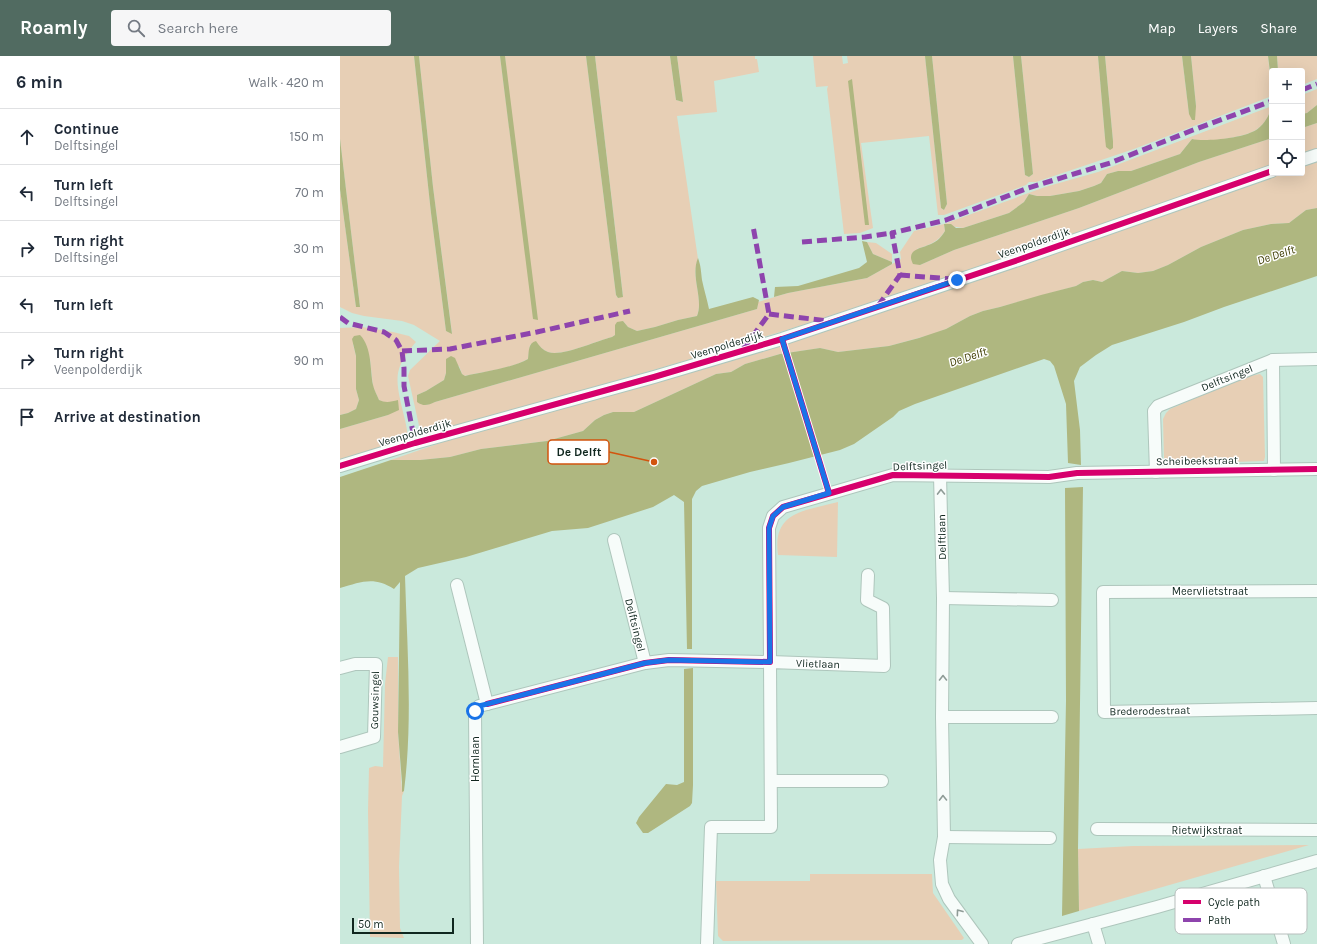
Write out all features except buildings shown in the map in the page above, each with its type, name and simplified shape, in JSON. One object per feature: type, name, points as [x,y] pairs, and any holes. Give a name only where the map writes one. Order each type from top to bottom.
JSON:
[{"type":"street","points":[[1305,159],[1317,155]]},
{"type":"street","name":"Veenpolderdijk","points":[[340,466],[415,443],[654,377],[782,339],[1018,260],[1269,172]]},
{"type":"street","name":"Delftsingel","points":[[1156,472],[1154,411],[1158,406],[1273,360],[1317,359]]},
{"type":"street","points":[[1273,360],[1274,470]]},
{"type":"street","name":"Scheibeekstraat","points":[[1077,473],[1317,469]]},
{"type":"street","name":"Delftsingel","points":[[487,704],[645,663],[669,660],[770,662],[769,528],[773,516],[783,507],[893,475],[1049,477],[1077,473]]},
{"type":"street","name":"Delftlaan","points":[[940,475],[943,598],[942,716],[944,837],[940,860],[942,884],[949,898],[982,944]]},
{"type":"street","name":"Delftsingel","points":[[614,540],[645,663]]},
{"type":"street","name":"Vlietlaan","points":[[770,662],[884,666],[883,608],[868,600],[868,576]]},
{"type":"street","points":[[457,585],[487,704]]},
{"type":"street","name":"Meervlietstraat","points":[[1103,592],[1317,590]]},
{"type":"street","name":"Brederodestraat","points":[[1103,592],[1104,712],[1317,708]]},
{"type":"street","points":[[943,598],[1052,600]]},
{"type":"street","points":[[707,944],[711,827],[771,827],[770,662]]},
{"type":"street","name":"Gouwsingel","points":[[340,668],[355,664],[376,664],[374,737],[340,747]]},
{"type":"street","name":"Hornlaan","points":[[477,944],[475,711],[479,706],[487,704]]},
{"type":"street","points":[[942,716],[1052,717]]},
{"type":"street","points":[[771,781],[882,781]]},
{"type":"street","name":"Rietwijkstraat","points":[[1097,829],[1317,830]]},
{"type":"street","points":[[944,837],[1050,838]]},
{"type":"street","points":[[1223,888],[1317,861]]},
{"type":"street","points":[[1264,876],[1268,888]]},
{"type":"street","points":[[1018,944],[1175,902]]},
{"type":"street","points":[[1093,924],[1099,944]]},
{"type":"street","points":[[1281,934],[1284,944]]},
{"type":"shaded area","points":[[340,56],[414,56],[431,213],[446,331],[452,333],[433,187],[419,56],[500,56],[517,189],[505,56],[586,56],[616,295],[618,298],[623,296],[595,56],[670,56],[676,100],[683,102],[677,56],[755,56],[755,59],[757,59],[759,72],[714,81],[717,112],[677,116],[698,259],[695,273],[699,302],[697,316],[637,331],[628,327],[623,321],[615,335],[612,337],[570,351],[554,353],[548,352],[541,348],[536,342],[530,345],[528,359],[505,368],[488,372],[464,376],[459,366],[446,365],[444,380],[417,395],[426,405],[757,309],[758,302],[788,293],[867,278],[901,259],[900,252],[914,231],[944,224],[1045,187],[1098,172],[1269,107],[1269,114],[1262,125],[1255,131],[1247,134],[1213,140],[1201,141],[1192,139],[1180,154],[1131,171],[1118,171],[1107,174],[1101,183],[1094,186],[1079,191],[1050,196],[1037,196],[1029,194],[1024,202],[1009,213],[963,228],[944,225],[945,231],[939,238],[917,249],[920,265],[954,250],[1079,208],[1199,162],[1269,139],[1269,166],[920,289],[702,356],[425,434],[420,430],[408,376],[410,370],[440,341],[414,325],[402,321],[364,316],[352,313],[340,307],[340,189],[356,307],[360,307],[340,139]]},
{"type":"shaded area","points":[[813,56],[842,56],[843,64],[848,63],[847,56],[925,56],[941,208],[944,210],[947,204],[932,56],[1013,56],[1025,175],[1029,177],[1033,174],[1021,56],[1098,56],[1105,138],[1113,141],[1105,56],[1182,56],[1189,114],[1196,106],[1191,56],[1268,56],[1269,68],[1269,97],[1134,149],[1036,182],[1029,182],[1026,185],[944,215],[938,215],[929,136],[861,143],[873,228],[860,233],[844,234],[827,89],[828,86],[816,87]]},
{"type":"shaded area","points":[[1277,56],[1317,56],[1317,79],[1305,84],[1305,68],[1278,68]]},
{"type":"shaded area","points":[[1317,89],[1317,105],[1305,113],[1305,104],[1305,94]]},
{"type":"shaded area","points":[[1317,123],[1317,150],[1305,154],[1305,140],[1305,127]]},
{"type":"shaded area","points":[[1317,160],[1317,208],[1306,210],[1289,223],[1271,224],[1243,230],[1201,247],[1168,265],[1153,271],[1138,273],[1122,271],[1102,282],[1093,280],[1083,282],[1076,286],[983,311],[933,334],[889,346],[838,352],[820,348],[780,354],[745,364],[731,372],[716,374],[634,412],[613,412],[604,415],[595,420],[583,431],[547,441],[481,449],[450,457],[420,460],[392,460],[382,463],[443,442],[521,420],[1155,215],[1269,176],[1305,176],[1305,164]]},
{"type":"shaded area","points":[[867,242],[876,243],[892,254],[892,262],[873,254]]},
{"type":"shaded area","points":[[362,327],[409,336],[416,342],[408,351],[402,362],[398,376],[399,393],[408,438],[391,447],[340,461],[340,429],[388,415],[393,402],[383,402],[379,400],[373,387],[370,359],[353,344],[356,356],[356,389],[359,400],[356,409],[340,415],[340,328]]},
{"type":"shaded area","points":[[1260,374],[1263,377],[1264,461],[1171,464],[1166,462],[1164,459],[1163,419],[1170,409],[1245,377]]},
{"type":"shaded area","points":[[838,502],[837,557],[778,555],[780,529],[786,521],[793,515],[803,511]]},
{"type":"shaded area","points":[[388,657],[398,657],[398,732],[402,791],[404,791],[402,796],[399,867],[400,928],[404,938],[370,937],[368,811],[369,768],[375,766],[383,767],[385,684]]},
{"type":"shaded area","points":[[1309,845],[1079,911],[1078,849],[1133,846]]},
{"type":"shaded area","points":[[810,874],[932,874],[933,893],[964,938],[962,940],[723,941],[718,936],[716,881],[810,881]]},
{"type":"water","points":[[414,56],[419,56],[433,187],[452,334],[446,331],[431,213]]},
{"type":"water","points":[[500,56],[505,56],[538,320],[533,319]]},
{"type":"water","points":[[586,56],[595,56],[623,297],[618,298],[616,295]]},
{"type":"water","points":[[670,56],[677,56],[683,102],[676,100]]},
{"type":"water","points":[[925,56],[932,56],[947,204],[944,210],[941,208]]},
{"type":"water","points":[[1013,56],[1021,56],[1033,174],[1029,177],[1025,175]]},
{"type":"water","points":[[1098,56],[1105,56],[1113,141],[1113,148],[1110,150],[1106,147]]},
{"type":"water","points":[[1182,56],[1191,56],[1196,106],[1195,120],[1192,120],[1189,114]]},
{"type":"water","points":[[1268,56],[1277,56],[1278,68],[1270,68]]},
{"type":"water","points":[[852,79],[869,225],[865,225],[848,81]]},
{"type":"water","points":[[1317,105],[1317,123],[1305,127],[1305,113]]},
{"type":"water","points":[[1269,114],[1269,139],[1199,162],[1079,208],[954,250],[920,265],[913,264],[911,259],[913,252],[931,244],[941,237],[945,231],[944,224],[951,224],[956,228],[963,228],[1009,213],[1024,202],[1029,194],[1037,196],[1050,196],[1079,191],[1101,183],[1107,174],[1118,171],[1131,171],[1180,154],[1192,139],[1222,139],[1239,136],[1255,131],[1264,122]]},
{"type":"water","points":[[340,139],[360,307],[356,307],[340,189]]},
{"type":"water","points":[[1317,208],[1317,276],[1112,345],[1080,367],[1074,381],[1080,430],[1081,465],[1068,463],[1066,404],[1054,366],[1050,361],[1044,359],[899,411],[893,417],[854,444],[840,450],[750,472],[702,486],[696,491],[692,499],[692,649],[687,649],[684,502],[674,495],[653,507],[588,528],[552,531],[466,557],[418,568],[405,576],[409,710],[407,764],[404,791],[402,792],[398,732],[400,582],[394,589],[374,581],[361,582],[340,588],[340,477],[391,460],[420,460],[450,457],[481,449],[547,441],[583,431],[595,420],[613,412],[634,412],[716,374],[731,372],[745,364],[780,354],[820,348],[838,352],[889,346],[919,338],[946,329],[983,311],[1076,286],[1083,282],[1093,280],[1102,282],[1122,271],[1138,273],[1153,271],[1168,265],[1201,247],[1243,230],[1271,224],[1289,223],[1306,210]]},
{"type":"water","points":[[862,241],[867,242],[873,254],[892,262],[892,264],[867,278],[774,297],[775,287],[798,286],[859,268],[867,262]]},
{"type":"water","points":[[698,258],[709,309],[753,297],[759,300],[757,309],[428,405],[422,405],[417,402],[417,395],[444,380],[446,373],[446,359],[451,356],[455,358],[462,374],[465,376],[506,367],[528,359],[530,345],[536,341],[541,348],[548,352],[554,353],[570,351],[612,337],[615,335],[615,325],[617,322],[623,321],[628,327],[637,331],[697,316],[699,302],[695,272]]},
{"type":"water","points":[[360,335],[369,352],[373,385],[379,400],[388,402],[398,400],[399,410],[388,415],[340,429],[340,415],[356,409],[359,400],[356,389],[356,356],[352,339],[354,336]]},
{"type":"water","points":[[1083,487],[1078,849],[1079,911],[1062,916],[1066,701],[1065,488]]},
{"type":"water","points":[[693,668],[692,803],[690,806],[648,833],[643,833],[636,823],[639,817],[666,784],[677,785],[684,782],[684,669]]},
{"type":"marked path","points":[[1305,89],[1317,84]]},
{"type":"marked path","points":[[878,306],[900,275],[892,233],[946,220],[1028,188],[1110,163],[1269,102]]},
{"type":"marked path","points":[[743,349],[769,314],[753,226]]},
{"type":"marked path","points":[[802,242],[865,237],[892,233]]},
{"type":"marked path","points":[[900,275],[952,279]]},
{"type":"marked path","points":[[402,351],[450,349],[537,332],[630,311]]},
{"type":"marked path","points":[[769,314],[829,321]]},
{"type":"marked path","points":[[340,317],[348,323],[384,332],[396,340],[402,351],[404,386],[415,443]]},
{"type":"cycle path","points":[[340,466],[415,443],[654,377],[782,339],[1018,260],[1269,172]]},
{"type":"cycle path","points":[[782,339],[829,493]]},
{"type":"cycle path","points":[[487,704],[645,663],[669,660],[770,662],[769,528],[773,516],[783,507],[893,475],[1049,477],[1077,473],[1317,469]]},
{"type":"place","name":"De Delft","points":[[654,462]]},
{"type":"route","points":[[475,711],[479,706],[645,663],[669,660],[770,662],[769,528],[773,516],[783,507],[829,493],[782,339],[957,280]]}]
